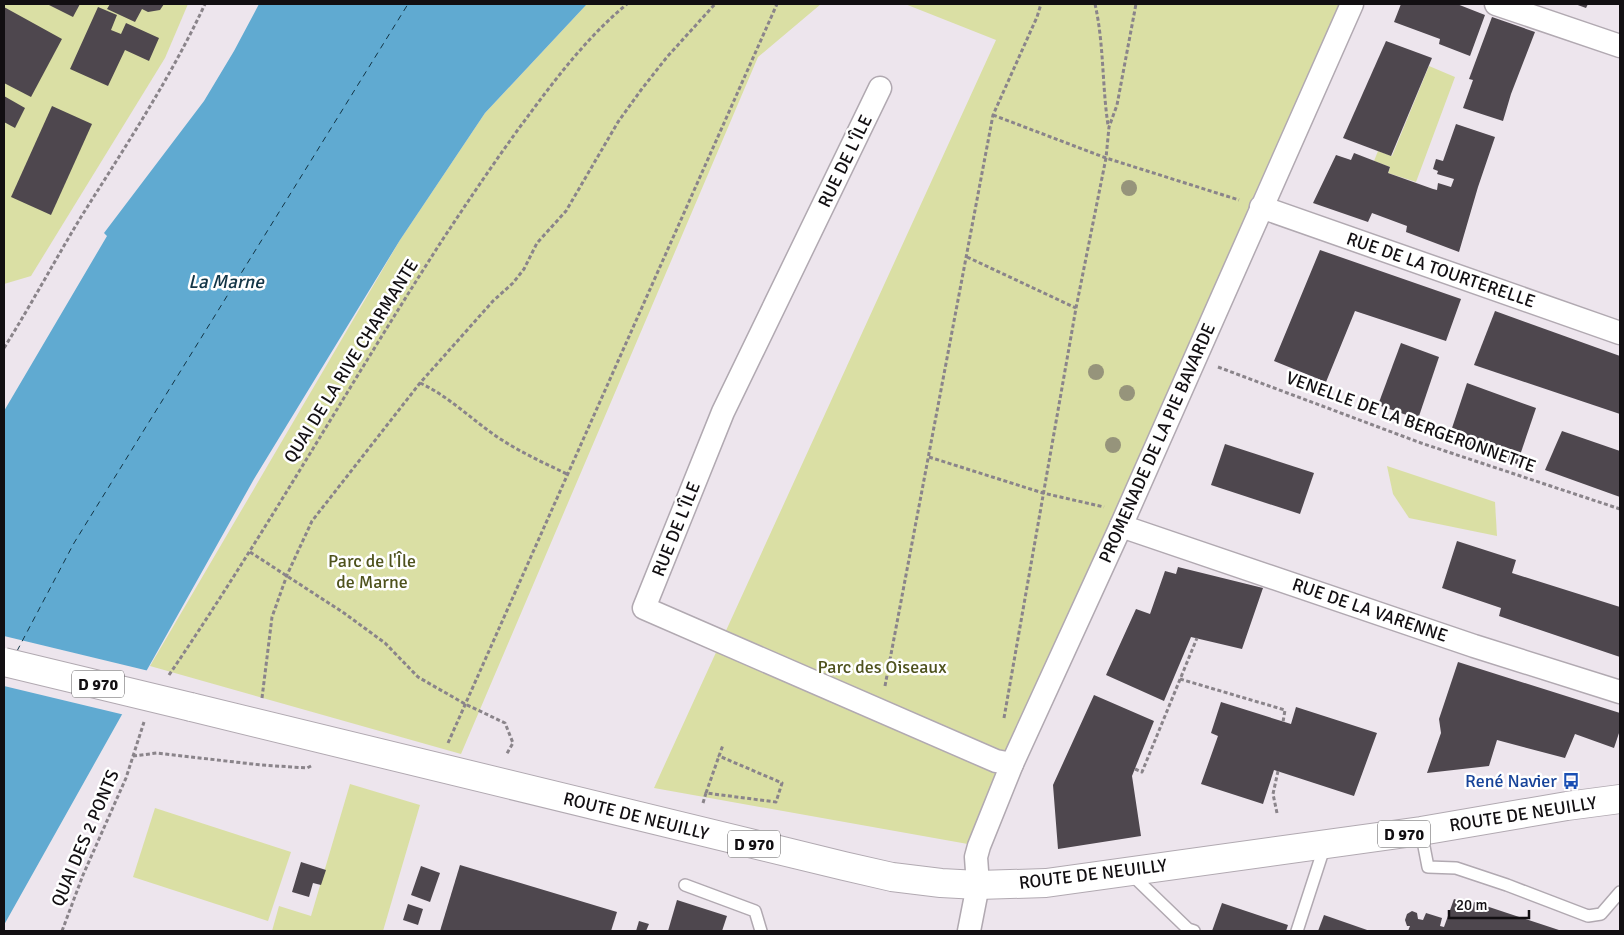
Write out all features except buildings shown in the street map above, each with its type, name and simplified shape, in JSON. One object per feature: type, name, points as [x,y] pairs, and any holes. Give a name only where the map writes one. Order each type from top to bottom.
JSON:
[{"type":"main road","name":"ROUTE DE NEUILLY","points":[[4,662],[892,877],[941,883],[978,885],[1046,883],[1421,831],[1620,798]]},
{"type":"street","name":"PROMENADE DE LA PIE BAVARDE","points":[[969,931],[978,885],[976,857],[978,846],[1004,762],[1124,519],[1352,4]]},
{"type":"street","points":[[1496,4],[1620,46]]},
{"type":"street","name":"RUE DE L'ÎLE","points":[[880,88],[723,412],[644,608],[1004,762]]},
{"type":"street","name":"RUE DE LA TOURTERELLE","points":[[1261,208],[1620,333]]},
{"type":"street","name":"RUE DE LA VARENNE","points":[[1124,519],[1474,646],[1620,692]]},
{"type":"lane","points":[[1421,831],[1428,867],[1456,868],[1588,916],[1601,914],[1620,892]]},
{"type":"lane","points":[[1297,931],[1325,844]]},
{"type":"lane","points":[[1129,872],[1188,929],[1194,931]]},
{"type":"lane","points":[[685,885],[755,911],[761,931]]},
{"type":"path","points":[[4,348],[179,57],[205,4]]},
{"type":"path","name":"QUAI DE LA RIVE CHARMANTE","points":[[164,681],[250,552],[403,302],[492,166],[572,58],[608,19],[626,4]]},
{"type":"path","points":[[263,690],[272,617],[287,575],[312,521],[420,383],[524,269],[537,243],[566,211],[618,122],[640,90],[715,4]]},
{"type":"path","points":[[449,741],[777,4]]},
{"type":"path","points":[[880,710],[993,115],[1037,17],[1040,4]]},
{"type":"path","points":[[1095,4],[1099,22],[1105,103],[1109,127]]},
{"type":"path","points":[[1004,762],[1043,494],[1076,308],[1106,158],[1109,127],[1117,104],[1136,4]]},
{"type":"path","points":[[993,115],[1106,158],[1261,208]]},
{"type":"path","points":[[966,257],[1076,308]]},
{"type":"path","name":"VENELLE DE LA BERGERONNETTE","points":[[1194,358],[1420,443],[1620,509]]},
{"type":"path","points":[[420,383],[433,389],[490,432],[528,456],[567,474]]},
{"type":"path","points":[[929,457],[1124,519]]},
{"type":"path","points":[[250,552],[344,613],[384,643],[418,677],[465,704],[505,723],[513,743],[492,780]]},
{"type":"path","points":[[1135,769],[1142,772],[1197,638]]},
{"type":"path","points":[[1180,679],[1286,710],[1283,722]]},
{"type":"path","points":[[145,721],[133,756],[157,753],[261,765],[307,768],[319,762],[328,741]]},
{"type":"path","points":[[694,830],[723,745]]},
{"type":"path","name":"QUAI DES 2 PONTS","points":[[62,931],[83,875],[126,778],[133,756]]},
{"type":"path","points":[[706,793],[776,802],[782,783],[719,756]]},
{"type":"path","points":[[1277,813],[1273,794],[1278,771]]},
{"type":"green space","points":[[4,4],[188,4],[165,58],[31,276],[4,284]]},
{"type":"green space","name":"Parc de l'Île de Marne","points":[[587,4],[821,4],[758,57],[461,754],[150,666],[400,240],[485,113]]},
{"type":"green space","name":"Parc des Oiseaux","points":[[905,4],[1354,4],[1194,358],[1110,522],[979,846],[654,788],[996,40]]},
{"type":"green space","points":[[1429,66],[1455,77],[1416,182],[1388,173],[1390,167],[1374,161],[1378,151],[1392,156]]},
{"type":"green space","points":[[1387,466],[1495,502],[1497,536],[1409,518],[1393,494]]},
{"type":"green space","points":[[350,784],[420,805],[383,931],[272,931],[279,906],[311,916]]},
{"type":"green space","points":[[155,808],[291,852],[268,921],[133,877]]},
{"type":"water","name":"La Marne","points":[[259,4],[587,4],[485,113],[400,240],[254,479],[4,925],[4,411],[107,236],[104,233],[204,101]]},
{"type":"pier","points":[[4,636],[149,671],[125,715],[4,686]]},
{"type":"ferry route","points":[[17,651],[74,543],[408,4]]},
{"type":"place","name":"René Navier","points":[[1571,781]]}]
